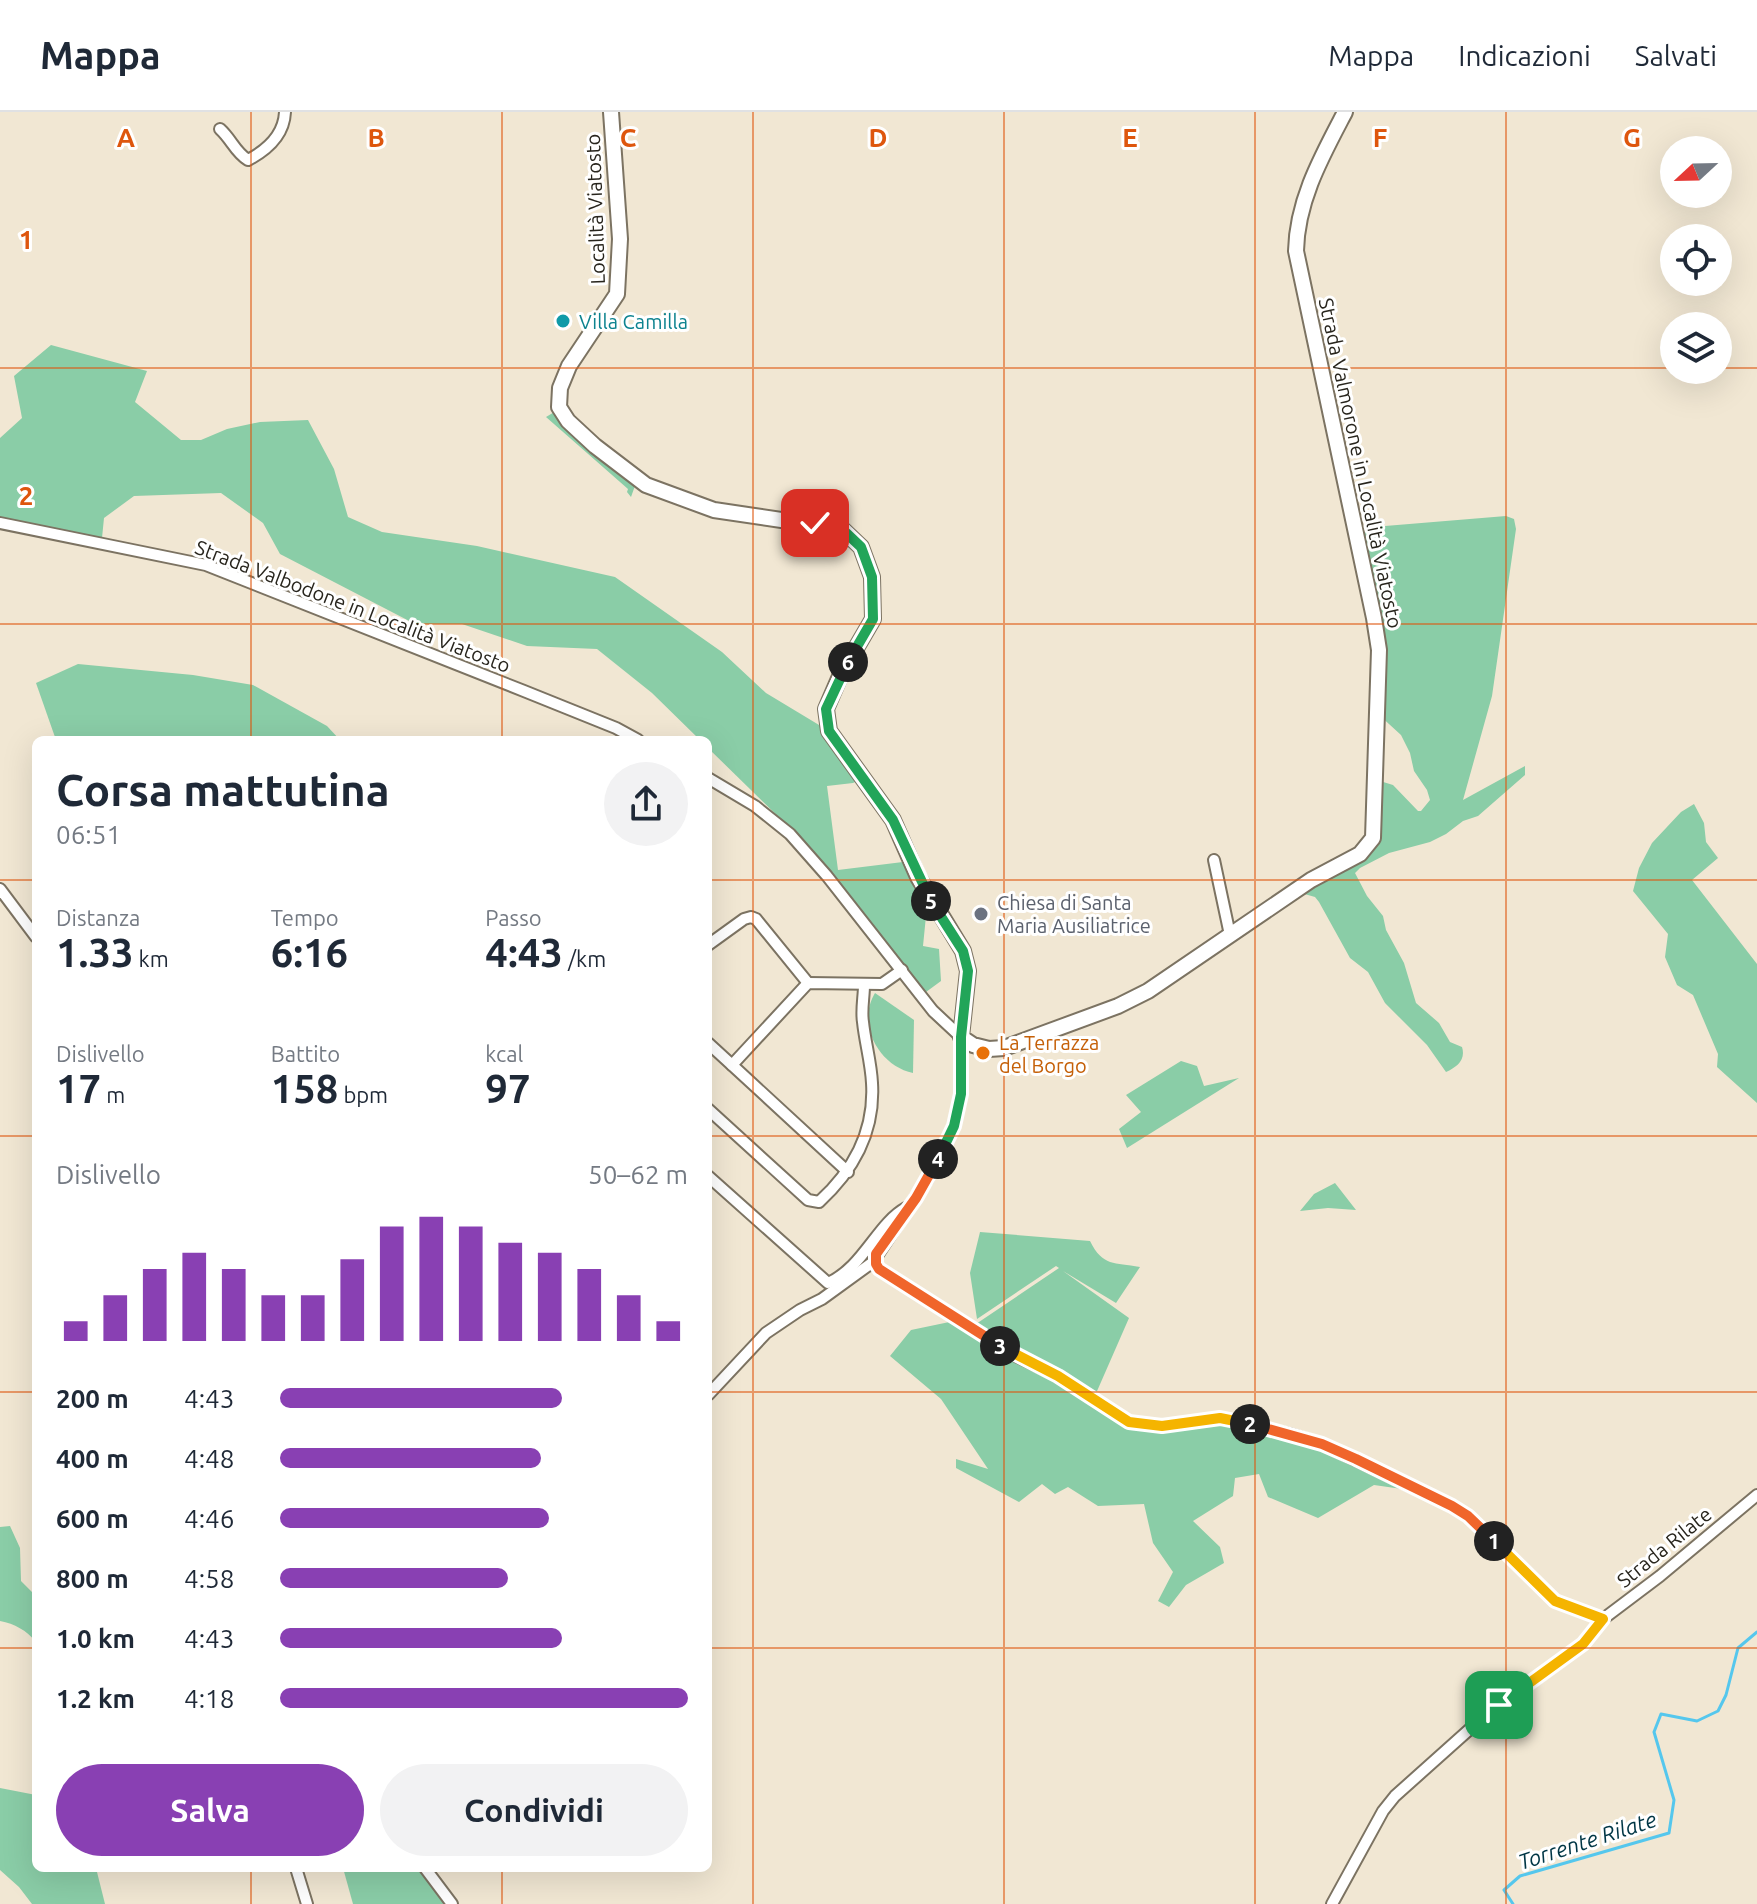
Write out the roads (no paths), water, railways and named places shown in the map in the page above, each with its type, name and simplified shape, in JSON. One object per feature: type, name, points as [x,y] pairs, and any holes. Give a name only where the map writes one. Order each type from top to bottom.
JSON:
[{"type":"street","points":[[220,129],[231,139],[237,153],[248,160],[262,153],[281,132],[285,112]]},
{"type":"street","name":"Località Viatosto","points":[[611,112],[620,239],[617,294],[569,366],[560,388],[559,407],[568,421],[595,446],[646,485],[714,510],[842,529],[861,547],[872,577],[873,619],[841,674],[826,709],[829,731],[893,820],[918,877],[963,951],[968,971],[961,1037]]},
{"type":"street","name":"Strada Valmorone in Località Viatosto","points":[[961,1037],[973,1045],[989,1049],[1004,1048],[1148,991],[1311,880],[1360,854],[1373,838],[1379,650],[1296,251],[1299,216],[1319,161],[1345,112]]},
{"type":"street","name":"Strada Valbodone in Località Viatosto","points":[[0,523],[206,565],[631,736]]},
{"type":"street","points":[[712,780],[755,806],[790,834],[933,1011],[961,1037],[961,1094],[954,1126],[938,1160],[873,1262],[843,1285],[766,1333],[712,1391]]},
{"type":"street","points":[[1214,860],[1230,935]]},
{"type":"street","points":[[0,889],[32,932]]},
{"type":"street","points":[[712,942],[751,917],[756,919],[808,983],[882,984],[902,970]]},
{"type":"street","points":[[732,1065],[808,983]]},
{"type":"street","points":[[712,1113],[808,1200],[819,1202],[848,1172],[870,1120],[872,1084],[862,1018],[864,985]]},
{"type":"street","points":[[712,1047],[848,1172]]},
{"type":"street","points":[[712,1180],[828,1283],[853,1264],[895,1216],[911,1205]]},
{"type":"street","points":[[876,1254],[879,1269],[1018,1357],[1058,1376],[1129,1422],[1162,1426],[1220,1418],[1322,1444],[1452,1506],[1468,1516],[1555,1601],[1603,1619]]},
{"type":"street","name":"Strada Rilate","points":[[1332,1904],[1383,1811],[1395,1796],[1480,1720],[1583,1644],[1603,1619],[1757,1495]]},
{"type":"street","points":[[297,1872],[307,1904]]},
{"type":"street","points":[[428,1872],[452,1904]]},
{"type":"waterway","name":"Torrente Rilate","points":[[1513,1904],[1504,1890],[1520,1876],[1669,1833],[1674,1800],[1654,1732],[1661,1714],[1697,1721],[1718,1711],[1726,1695],[1738,1648],[1757,1632]]},
{"type":"place","name":"Villa Camilla","points":[[563,321]]},
{"type":"place","name":"Chiesa di Santa Maria Ausiliatrice","points":[[981,914]]},
{"type":"place","name":"La Terrazza del Borgo","points":[[983,1053]]}]
